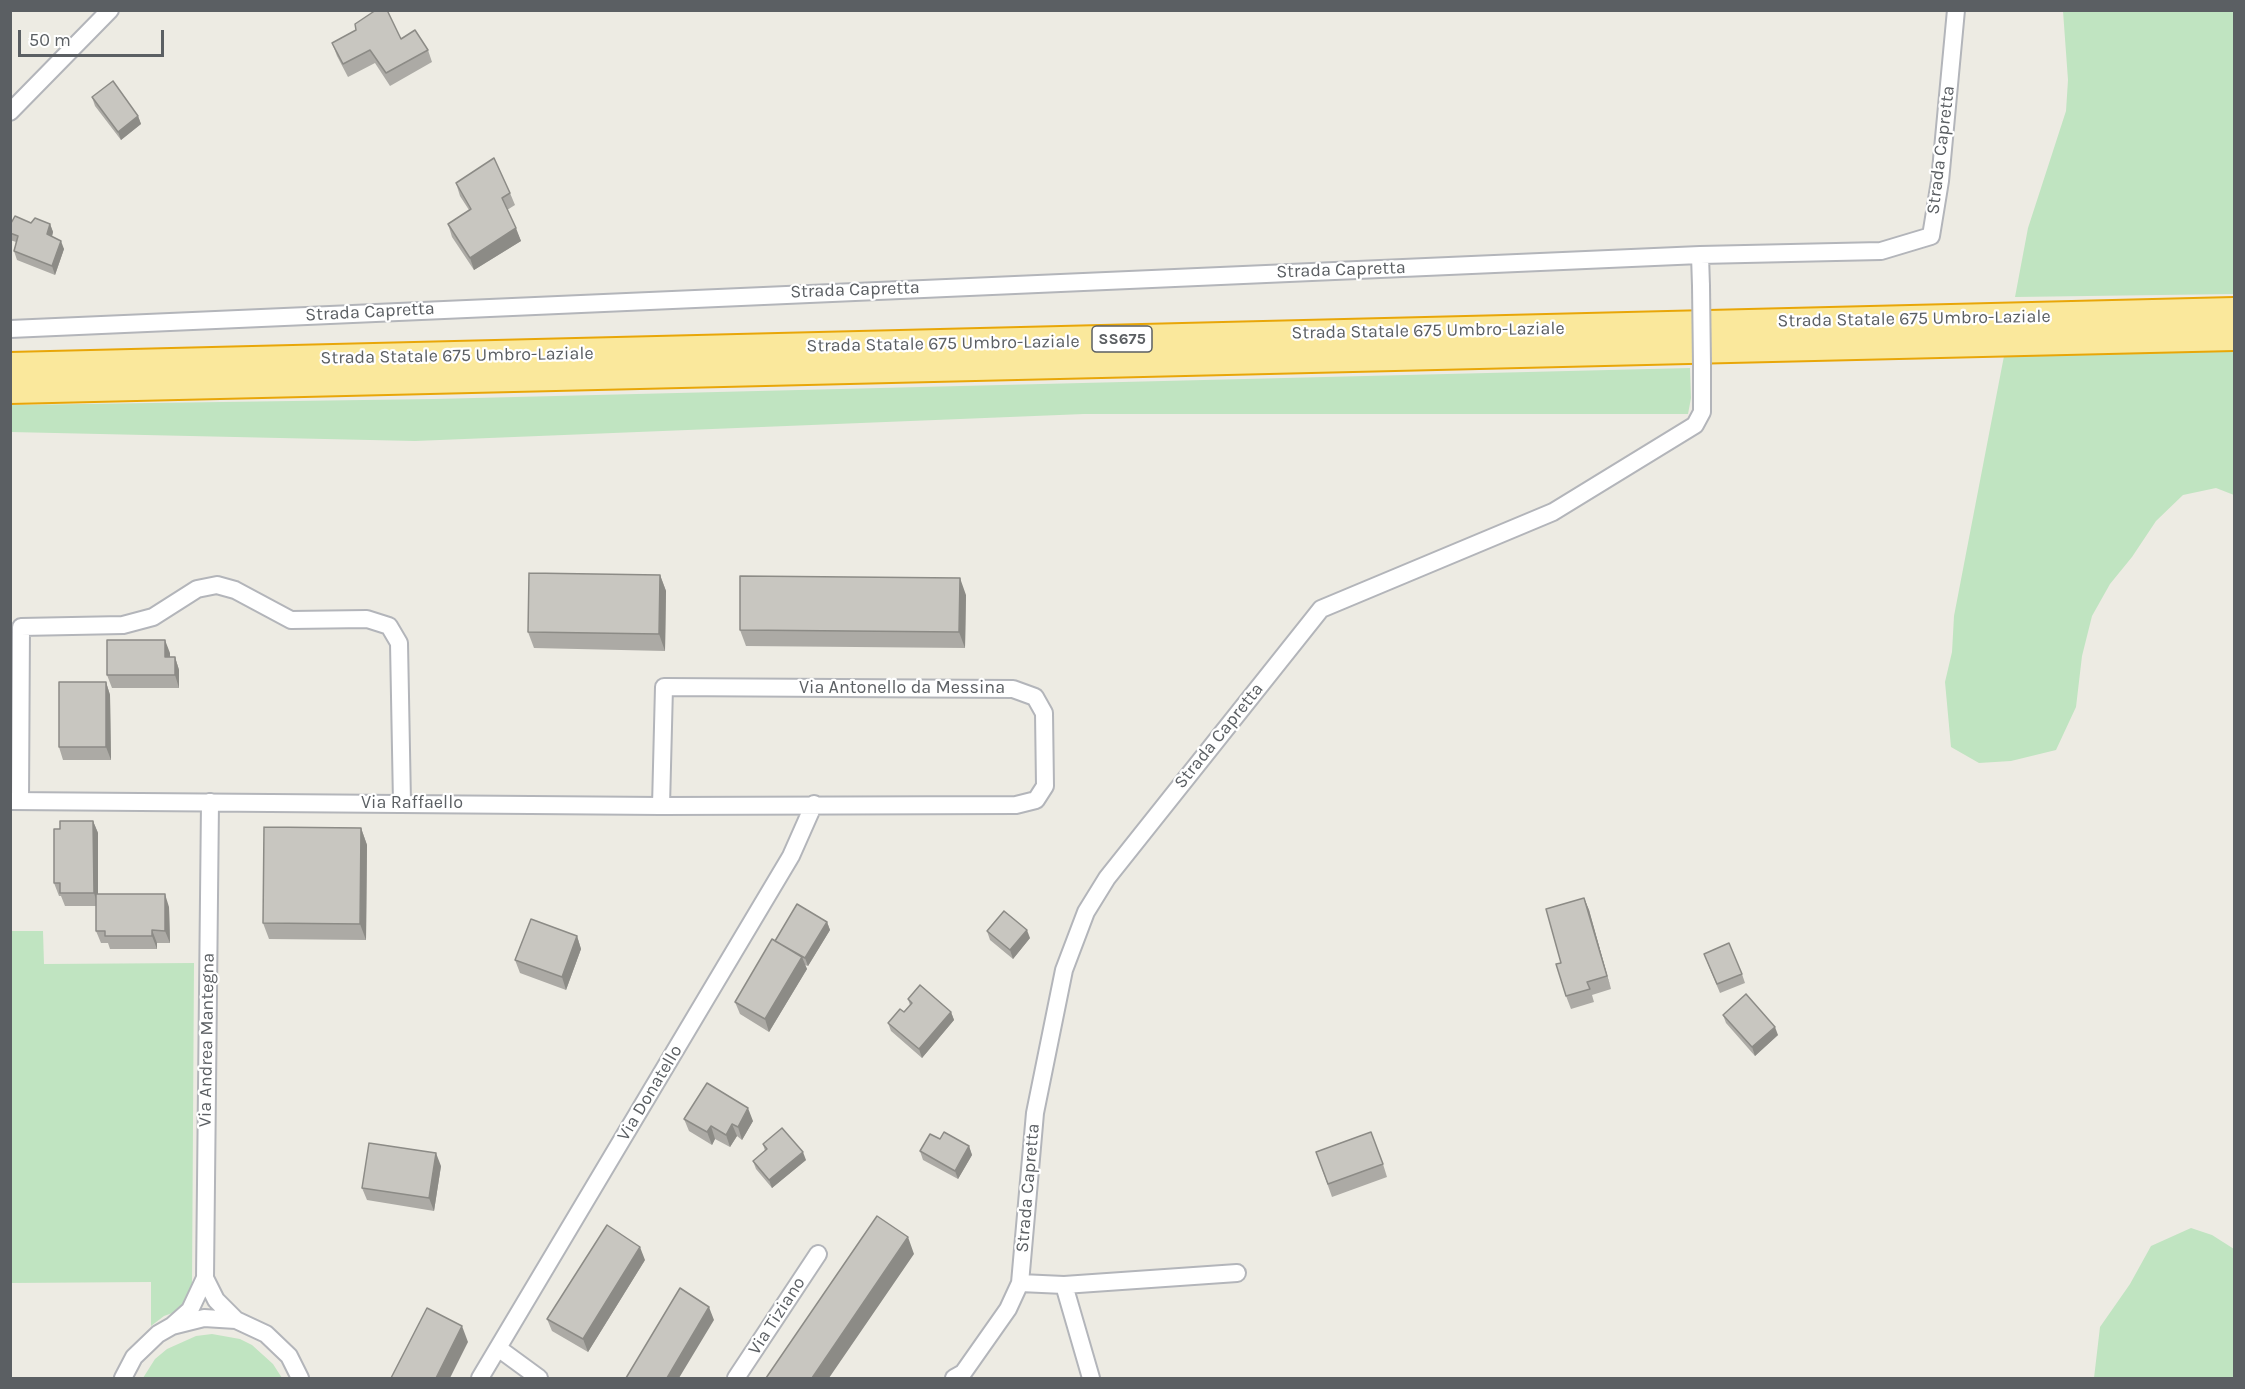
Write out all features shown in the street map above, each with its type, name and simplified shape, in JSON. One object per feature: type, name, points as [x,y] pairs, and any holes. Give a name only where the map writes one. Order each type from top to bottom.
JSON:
[{"type":"highway","name":"Strada Statale 675 Umbro-Laziale","points":[[10,367],[2235,312]]},
{"type":"highway","name":"Strada Statale 675 Umbro-Laziale","points":[[10,389],[2235,336]]},
{"type":"street","points":[[10,112],[111,10]]},
{"type":"street","name":"Strada Capretta","points":[[10,329],[1700,255],[1881,251],[1931,236],[1940,181],[1956,10]]},
{"type":"street","name":"Strada Capretta","points":[[954,1378],[963,1373],[1008,1309],[1020,1282],[1035,1113],[1064,970],[1086,912],[1107,878],[1321,609],[1553,512],[1695,425],[1702,412],[1700,255]]},
{"type":"street","points":[[15,801],[21,627],[123,625],[153,617],[197,589],[216,585],[254,599],[291,620],[367,619],[389,626],[399,643],[402,803]]},
{"type":"street","name":"Via Antonello da Messina","points":[[661,806],[664,687],[1013,688],[1035,697],[1044,713],[1045,786],[1036,800],[1016,805],[814,804]]},
{"type":"street","name":"Via Raffaello","points":[[15,801],[661,806],[814,804]]},
{"type":"street","name":"Via Andrea Mantegna","points":[[172,1326],[196,1300],[205,1278],[210,802]]},
{"type":"street","name":"Via Donatello","points":[[480,1378],[792,856],[814,804]]},
{"type":"street","name":"Via Tiziano","points":[[736,1378],[818,1254]]},
{"type":"street","points":[[1020,1282],[1064,1284],[1237,1273]]},
{"type":"street","points":[[205,1278],[216,1300],[236,1320],[266,1334],[278,1344],[289,1356],[300,1378]]},
{"type":"street","points":[[1064,1284],[1091,1378]]},
{"type":"street","points":[[122,1376],[145,1344],[172,1326],[204,1318],[236,1320]]},
{"type":"street","points":[[498,1348],[539,1378]]},
{"type":"green space","points":[[2063,11],[2234,11],[2234,294],[2015,297],[2028,228],[2066,111],[2068,80]]},
{"type":"green space","points":[[2234,350],[2234,495],[2216,488],[2183,495],[2156,521],[2132,557],[2110,584],[2092,616],[2082,656],[2076,707],[2056,750],[2011,761],[1979,763],[1951,747],[1945,682],[1952,652],[1954,616],[2004,356]]},
{"type":"green space","points":[[1690,368],[1691,398],[1688,414],[1084,414],[415,441],[10,432],[11,405],[434,399]]},
{"type":"green space","points":[[11,931],[43,931],[44,964],[194,963],[192,1284],[186,1302],[178,1311],[164,1316],[151,1326],[151,1282],[11,1283]]},
{"type":"green space","points":[[2191,1228],[2212,1235],[2234,1249],[2234,1378],[2094,1378],[2100,1327],[2130,1284],[2151,1246]]},
{"type":"green space","points":[[212,1334],[240,1339],[252,1345],[273,1364],[282,1378],[143,1378],[155,1359],[167,1349],[196,1336]]},
{"type":"building","points":[[376,10],[387,10],[401,39],[415,30],[428,50],[386,73],[370,50],[343,64],[332,43],[356,30],[355,24]]},
{"type":"building","points":[[113,81],[138,116],[118,132],[92,97]]},
{"type":"building","points":[[494,158],[510,193],[502,198],[516,228],[470,258],[448,224],[471,209],[456,183]]},
{"type":"building","points":[[15,216],[31,223],[35,218],[50,224],[47,234],[61,241],[52,266],[14,251],[18,236],[10,233],[10,225]]},
{"type":"building","points":[[529,573],[660,575],[659,634],[528,632]]},
{"type":"building","points":[[740,576],[960,578],[959,632],[740,630]]},
{"type":"building","points":[[107,640],[165,640],[165,657],[175,657],[175,675],[107,675]]},
{"type":"building","points":[[59,682],[106,682],[106,747],[59,747]]},
{"type":"building","points":[[60,821],[93,821],[94,893],[60,893],[60,883],[54,883],[54,829],[60,829]]},
{"type":"building","points":[[264,827],[361,828],[360,924],[263,923]]},
{"type":"building","points":[[96,894],[165,894],[165,931],[152,930],[152,936],[105,936],[105,931],[96,931]]},
{"type":"building","points":[[1584,898],[1607,976],[1587,982],[1590,989],[1566,996],[1556,964],[1561,963],[1546,909]]},
{"type":"building","points":[[797,904],[827,922],[805,958],[775,941]]},
{"type":"building","points":[[1004,911],[1027,930],[1010,950],[987,931]]},
{"type":"building","points":[[531,919],[577,936],[562,977],[515,960]]},
{"type":"building","points":[[772,939],[802,957],[765,1019],[735,1002]]},
{"type":"building","points":[[1729,943],[1742,974],[1717,984],[1704,954]]},
{"type":"building","points":[[920,985],[951,1012],[919,1049],[888,1023],[900,1009],[904,1012],[912,1003],[908,999]]},
{"type":"building","points":[[1746,994],[1775,1027],[1752,1047],[1723,1015]]},
{"type":"building","points":[[707,1083],[748,1108],[738,1127],[732,1124],[726,1135],[711,1126],[707,1132],[684,1119]]},
{"type":"building","points":[[782,1128],[803,1152],[769,1180],[753,1161],[767,1149],[763,1144]]},
{"type":"building","points":[[944,1132],[969,1146],[955,1171],[920,1151],[930,1134],[940,1139]]},
{"type":"building","points":[[1371,1132],[1383,1164],[1328,1184],[1316,1152]]},
{"type":"building","points":[[369,1143],[436,1153],[429,1198],[362,1188]]},
{"type":"building","points":[[877,1216],[908,1237],[812,1378],[766,1378]]},
{"type":"building","points":[[607,1225],[640,1247],[583,1339],[547,1319]]},
{"type":"building","points":[[680,1288],[709,1307],[667,1378],[626,1378]]},
{"type":"building","points":[[427,1308],[462,1326],[436,1378],[391,1378]]}]
